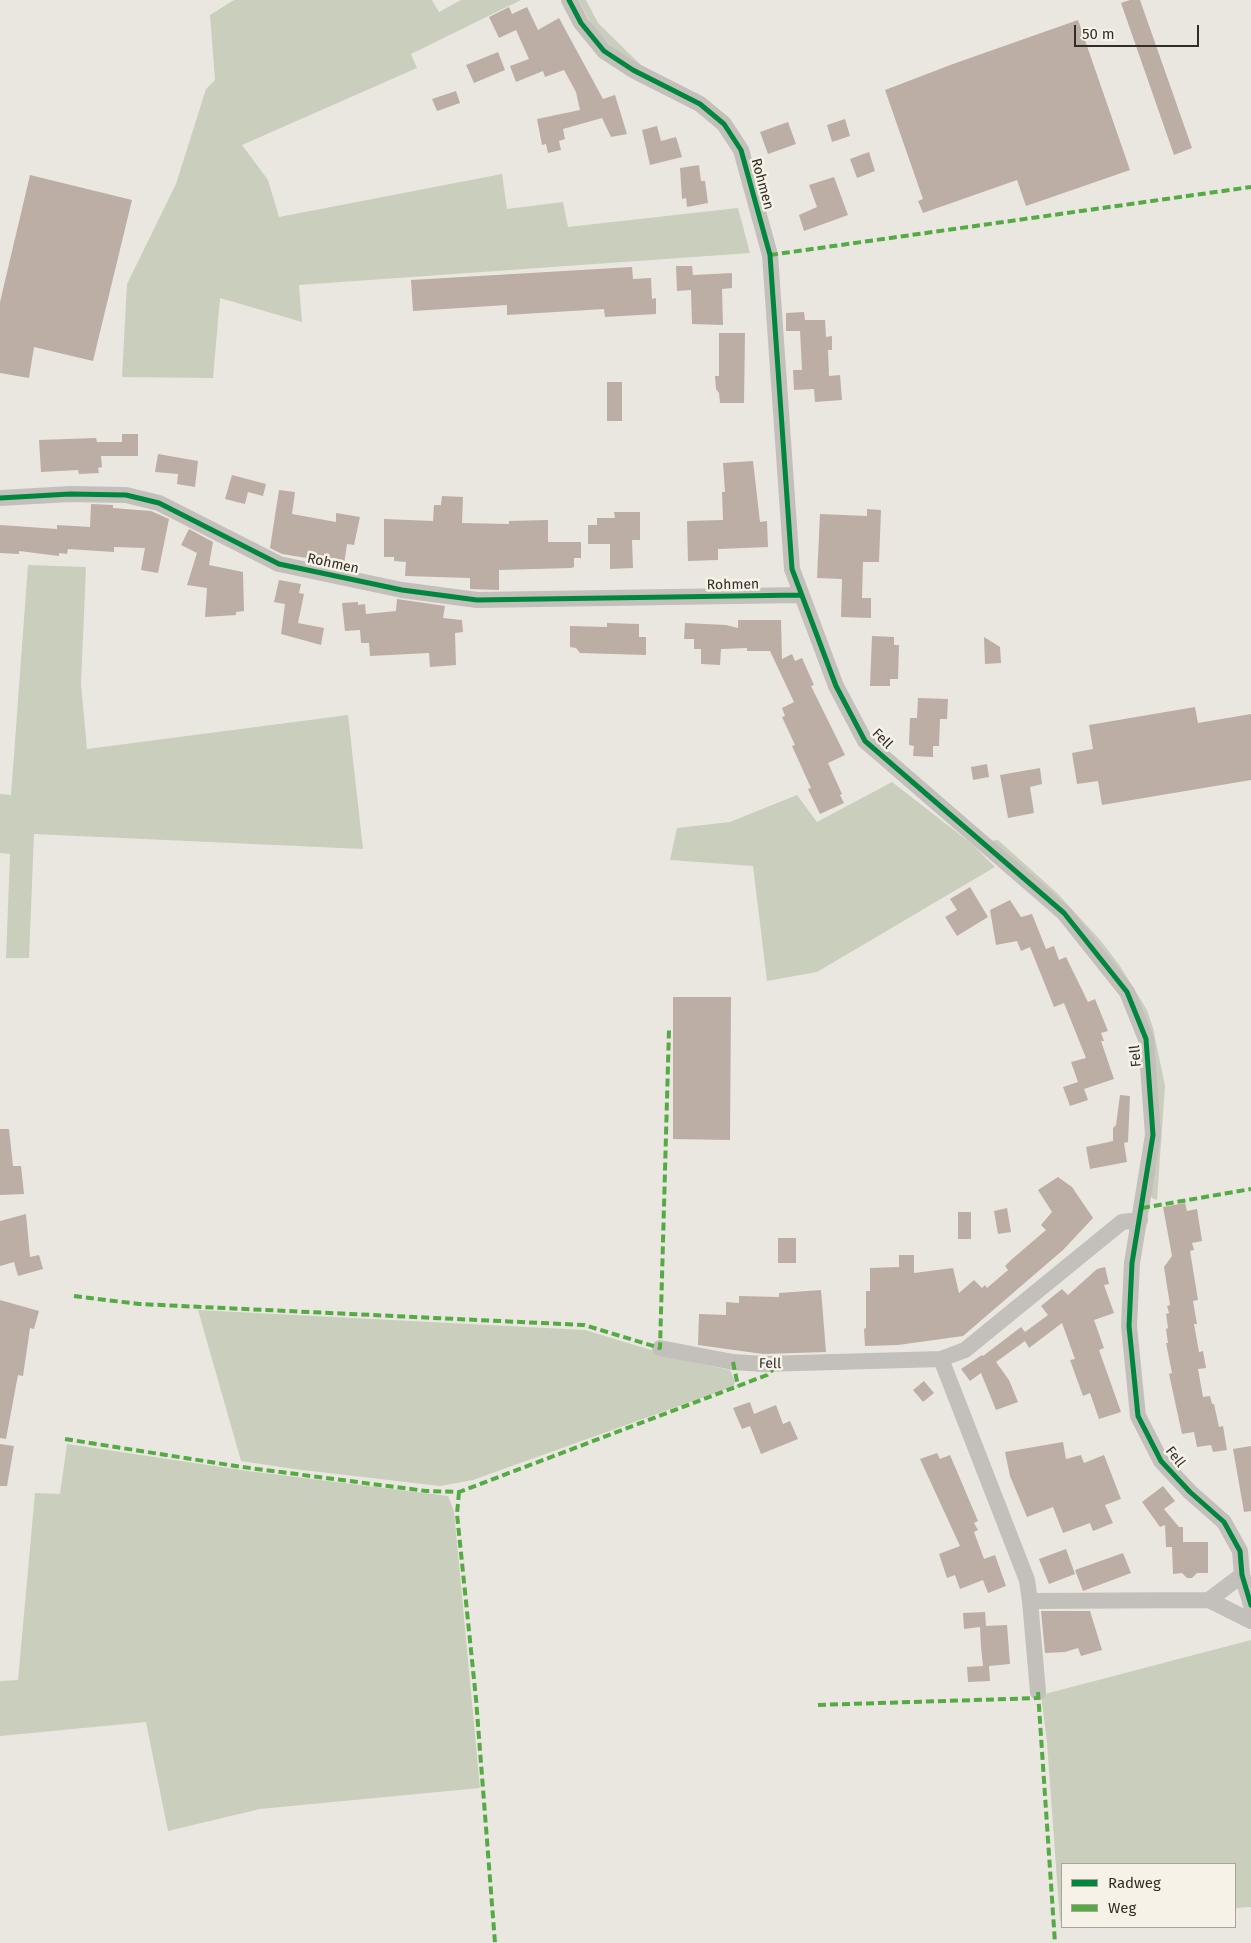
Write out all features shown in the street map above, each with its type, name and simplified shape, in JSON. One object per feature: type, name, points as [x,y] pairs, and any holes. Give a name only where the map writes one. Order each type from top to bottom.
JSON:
[{"type":"street","name":"Rohmen","points":[[0,498],[70,494],[126,495],[159,503],[280,564],[402,590],[477,600],[800,595],[792,569],[770,255],[741,150],[724,124],[700,104],[633,70],[604,51],[581,23],[569,0]]},
{"type":"street","name":"Fell","points":[[800,595],[836,686],[864,741],[1064,913],[1127,992],[1146,1039],[1152,1135],[1132,1262],[1129,1326],[1138,1416],[1161,1460],[1190,1492],[1224,1522],[1240,1551],[1242,1575],[1251,1605]]},
{"type":"street","name":"Fell","points":[[660,1348],[733,1362],[763,1364],[940,1359],[965,1350],[1122,1222],[1140,1220]]},
{"type":"street","points":[[940,1359],[1027,1580],[1038,1692]]},
{"type":"street","points":[[1209,1600],[1242,1575]]},
{"type":"street","points":[[1030,1601],[1209,1600],[1251,1621]]},
{"type":"green space","points":[[234,0],[432,0],[439,12],[461,0],[521,0],[411,54],[417,68],[242,145],[268,180],[279,217],[502,174],[507,209],[563,202],[568,227],[738,208],[750,253],[299,285],[302,322],[220,298],[213,378],[122,377],[127,284],[176,184],[206,89],[215,80],[210,15]]},
{"type":"green space","points":[[578,0],[586,0],[598,23],[648,72],[611,46],[595,30]]},
{"type":"green space","points":[[28,565],[86,567],[81,684],[87,749],[348,715],[363,849],[34,834],[29,958],[6,958],[10,854],[0,853],[0,794],[11,795]]},
{"type":"green space","points":[[892,782],[972,844],[995,867],[817,972],[767,981],[753,866],[670,860],[677,828],[730,822],[797,795],[817,822]]},
{"type":"green space","points":[[998,840],[1057,893],[1101,941],[1120,966],[1147,1010],[1153,1028],[1165,1086],[1157,1200],[1149,1194],[1154,1089],[1116,973],[991,841]]},
{"type":"green space","points":[[198,1310],[585,1330],[684,1360],[730,1370],[735,1381],[734,1386],[729,1388],[473,1480],[440,1486],[294,1469],[241,1461]]},
{"type":"green space","points":[[67,1444],[248,1471],[448,1496],[454,1511],[480,1788],[260,1809],[168,1831],[146,1722],[0,1736],[0,1681],[18,1680],[35,1493],[60,1494]]},
{"type":"green space","points":[[1251,1640],[1251,1907],[1236,1908],[1236,1863],[1061,1863],[1060,1921],[1047,1742],[1041,1695]]},
{"type":"building","points":[[1130,0],[1140,0],[1192,148],[1174,155],[1121,3]]},
{"type":"building","points":[[509,7],[512,14],[527,7],[538,30],[559,18],[603,99],[615,95],[627,134],[611,137],[602,118],[563,129],[565,139],[559,141],[561,150],[548,153],[546,144],[542,145],[537,119],[580,110],[576,92],[564,70],[545,77],[543,71],[516,82],[510,66],[529,59],[516,30],[499,38],[489,17]]},
{"type":"building","points":[[1078,20],[1130,170],[1026,206],[1017,180],[923,213],[918,201],[923,199],[885,90]]},
{"type":"building","points":[[498,52],[505,70],[474,83],[466,65]]},
{"type":"building","points":[[456,91],[460,103],[437,111],[432,99]]},
{"type":"building","points":[[845,119],[850,136],[832,142],[827,125]]},
{"type":"building","points":[[788,122],[796,144],[768,154],[760,132]]},
{"type":"building","points":[[657,126],[661,141],[676,137],[682,157],[650,165],[642,130]]},
{"type":"building","points":[[869,152],[875,171],[857,178],[850,159]]},
{"type":"building","points":[[699,165],[701,181],[705,181],[708,203],[687,207],[686,198],[682,199],[680,168]]},
{"type":"building","points":[[30,175],[132,200],[93,361],[34,347],[29,378],[0,373],[0,302]]},
{"type":"building","points":[[834,177],[848,215],[804,231],[799,215],[817,207],[809,185]]},
{"type":"building","points":[[676,266],[692,266],[693,275],[732,273],[732,288],[722,289],[723,325],[692,324],[691,290],[677,291]]},
{"type":"building","points":[[632,267],[633,279],[651,278],[652,299],[656,298],[656,314],[605,317],[604,309],[507,315],[507,305],[413,311],[411,280]]},
{"type":"building","points":[[804,312],[805,320],[825,320],[826,337],[832,336],[832,350],[828,350],[829,376],[840,375],[842,400],[815,402],[814,389],[794,390],[793,370],[802,370],[800,331],[786,331],[786,313]]},
{"type":"building","points":[[719,333],[745,333],[744,403],[720,403],[715,376],[719,376]]},
{"type":"building","points":[[607,382],[622,382],[622,421],[607,421]]},
{"type":"building","points":[[122,434],[138,434],[138,456],[101,456],[102,467],[98,468],[99,473],[79,474],[78,470],[41,472],[39,440],[96,438],[97,442],[122,442]]},
{"type":"building","points":[[158,454],[198,461],[195,487],[177,484],[178,474],[155,472]]},
{"type":"building","points":[[753,461],[760,522],[767,521],[768,547],[718,549],[718,560],[688,561],[687,521],[723,520],[722,492],[725,492],[723,463]]},
{"type":"building","points":[[232,475],[266,484],[263,496],[248,492],[245,504],[225,499]]},
{"type":"building","points":[[279,490],[295,492],[292,514],[336,522],[336,513],[360,517],[354,545],[347,544],[344,564],[282,554],[270,548]]},
{"type":"building","points":[[442,496],[463,497],[462,523],[509,524],[509,521],[548,520],[548,542],[581,542],[581,558],[574,558],[574,567],[571,568],[499,570],[499,590],[470,589],[470,578],[405,576],[406,562],[394,561],[394,557],[384,557],[384,519],[433,521],[434,505],[441,505]]},
{"type":"building","points":[[91,504],[113,505],[113,508],[151,511],[169,519],[158,573],[141,570],[145,548],[114,547],[114,552],[68,549],[67,554],[59,553],[59,556],[19,551],[19,554],[0,553],[0,525],[57,529],[57,525],[90,527]]},
{"type":"building","points":[[867,509],[881,510],[879,562],[863,562],[862,598],[871,598],[871,618],[841,617],[842,579],[817,578],[820,514],[867,516]]},
{"type":"building","points":[[614,512],[640,512],[640,540],[632,540],[633,568],[610,569],[610,544],[588,544],[588,525],[597,525],[597,518],[615,518]]},
{"type":"building","points":[[189,529],[213,542],[209,565],[243,572],[244,611],[236,612],[236,615],[205,617],[207,588],[187,585],[197,553],[181,545]]},
{"type":"building","points":[[279,580],[301,584],[299,593],[304,594],[298,623],[324,628],[321,645],[281,634],[285,604],[274,602]]},
{"type":"building","points":[[397,599],[445,606],[443,618],[462,620],[463,632],[455,633],[456,665],[430,667],[429,653],[370,656],[369,643],[361,643],[360,630],[345,631],[342,603],[358,602],[358,605],[365,604],[366,614],[396,611]]},
{"type":"building","points":[[738,620],[781,620],[782,659],[792,654],[795,661],[802,658],[814,685],[811,686],[845,755],[828,763],[844,803],[820,814],[808,789],[811,788],[792,746],[795,745],[782,717],[785,716],[782,708],[794,702],[770,651],[747,651],[747,648],[721,649],[720,665],[701,664],[701,649],[694,649],[694,639],[684,639],[685,623],[726,625],[738,628]]},
{"type":"building","points":[[607,623],[639,624],[639,637],[646,637],[646,655],[580,653],[576,648],[570,647],[570,626],[607,627]]},
{"type":"building","points":[[872,636],[894,637],[894,645],[899,645],[898,679],[890,679],[890,686],[870,686]]},
{"type":"building","points":[[984,637],[1000,647],[1001,663],[985,664]]},
{"type":"building","points":[[918,698],[948,699],[947,719],[940,719],[939,746],[933,746],[933,757],[913,756],[914,746],[909,745],[910,718],[917,718]]},
{"type":"building","points":[[1195,707],[1198,723],[1251,714],[1251,780],[1102,805],[1098,781],[1077,784],[1072,753],[1093,749],[1089,725]]},
{"type":"building","points":[[987,764],[989,777],[973,780],[971,767]]},
{"type":"building","points":[[1040,768],[1042,784],[1030,787],[1034,813],[1008,818],[1000,775]]},
{"type":"building","points":[[970,887],[988,917],[957,936],[945,917],[957,910],[950,899]]},
{"type":"building","points":[[1010,900],[1021,917],[1032,914],[1046,949],[1054,946],[1059,960],[1066,957],[1088,1002],[1095,999],[1108,1031],[1101,1033],[1104,1041],[1101,1041],[1114,1079],[1084,1089],[1088,1100],[1070,1106],[1063,1087],[1078,1082],[1071,1062],[1086,1058],[1064,1003],[1054,1007],[1030,947],[1021,951],[1017,941],[996,945],[990,910]]},
{"type":"building","points":[[673,997],[731,997],[730,1140],[673,1139]]},
{"type":"building","points":[[1120,1095],[1130,1096],[1128,1142],[1124,1143],[1127,1162],[1090,1169],[1086,1147],[1113,1141],[1113,1128],[1116,1125]]},
{"type":"building","points":[[0,1129],[9,1129],[13,1166],[21,1166],[24,1194],[0,1195]]},
{"type":"building","points":[[1058,1177],[1072,1187],[1093,1218],[1063,1250],[963,1336],[898,1345],[865,1346],[866,1291],[870,1291],[870,1268],[899,1267],[899,1255],[914,1255],[914,1273],[953,1268],[959,1293],[974,1280],[982,1288],[985,1285],[987,1288],[1008,1270],[1005,1266],[1011,1260],[1046,1230],[1041,1225],[1052,1212],[1038,1190]]},
{"type":"building","points":[[1185,1203],[1187,1211],[1197,1209],[1202,1241],[1192,1243],[1194,1250],[1190,1251],[1198,1300],[1193,1301],[1197,1324],[1194,1324],[1199,1352],[1203,1351],[1206,1368],[1198,1369],[1203,1397],[1210,1396],[1212,1404],[1214,1404],[1219,1427],[1223,1426],[1227,1450],[1213,1452],[1211,1445],[1197,1447],[1194,1432],[1182,1434],[1169,1374],[1172,1373],[1166,1343],[1168,1343],[1166,1329],[1168,1328],[1166,1314],[1169,1313],[1167,1306],[1170,1305],[1164,1267],[1172,1256],[1163,1207]]},
{"type":"building","points":[[1007,1208],[1011,1232],[998,1234],[994,1211]]},
{"type":"building","points":[[958,1212],[971,1212],[971,1239],[958,1239]]},
{"type":"building","points":[[26,1214],[30,1257],[39,1255],[43,1269],[18,1276],[14,1262],[0,1266],[0,1221]]},
{"type":"building","points":[[778,1238],[796,1238],[796,1263],[778,1263]]},
{"type":"building","points":[[1105,1267],[1109,1284],[1104,1285],[1114,1313],[1094,1320],[1104,1348],[1099,1350],[1121,1412],[1099,1419],[1090,1393],[1083,1396],[1070,1360],[1075,1359],[1062,1323],[1029,1348],[1025,1341],[996,1362],[1009,1380],[1018,1402],[996,1410],[981,1373],[970,1381],[961,1369],[983,1356],[1021,1327],[1025,1332],[1048,1315],[1041,1306],[1062,1289],[1068,1295],[1097,1269]]},
{"type":"building","points":[[821,1290],[826,1352],[763,1354],[698,1345],[699,1314],[726,1315],[726,1302],[739,1303],[739,1296],[779,1297],[779,1293]]},
{"type":"building","points":[[0,1300],[39,1311],[34,1329],[30,1328],[23,1376],[18,1375],[6,1439],[0,1438]]},
{"type":"building","points":[[924,1381],[934,1393],[923,1402],[913,1390]]},
{"type":"building","points":[[750,1402],[754,1414],[776,1405],[783,1424],[790,1421],[798,1439],[761,1454],[750,1426],[742,1429],[733,1408]]},
{"type":"building","points":[[1063,1442],[1066,1459],[1081,1455],[1084,1463],[1104,1455],[1121,1499],[1105,1505],[1113,1523],[1093,1531],[1090,1523],[1063,1533],[1053,1507],[1027,1517],[1010,1476],[1005,1452]]},
{"type":"building","points":[[0,1444],[14,1446],[7,1486],[0,1486]]},
{"type":"building","points":[[1251,1446],[1251,1511],[1244,1512],[1233,1449]]},
{"type":"building","points":[[937,1453],[940,1459],[950,1455],[978,1521],[974,1523],[978,1530],[974,1532],[984,1559],[995,1555],[1006,1586],[988,1593],[983,1580],[960,1589],[955,1575],[947,1578],[939,1554],[960,1546],[920,1459]]},
{"type":"building","points":[[1163,1486],[1175,1501],[1164,1509],[1179,1527],[1183,1527],[1183,1542],[1208,1542],[1208,1573],[1197,1573],[1192,1578],[1187,1578],[1182,1573],[1173,1574],[1172,1547],[1166,1547],[1165,1525],[1160,1527],[1142,1502]]},
{"type":"building","points":[[1066,1549],[1075,1574],[1049,1584],[1039,1559]]},
{"type":"building","points":[[1123,1553],[1131,1573],[1083,1591],[1075,1570]]},
{"type":"building","points":[[1041,1611],[1090,1611],[1102,1650],[1081,1656],[1078,1648],[1065,1652],[1045,1653]]},
{"type":"building","points":[[985,1612],[986,1626],[1007,1625],[1010,1664],[989,1666],[990,1681],[968,1682],[967,1667],[983,1666],[980,1627],[964,1629],[963,1613]]},
{"type":"marked path","points":[[770,255],[1251,187]]},
{"type":"marked path","points":[[74,1296],[139,1304],[584,1325],[660,1348],[669,1029]]},
{"type":"marked path","points":[[1142,1208],[1251,1189]]},
{"type":"marked path","points":[[733,1362],[738,1386]]},
{"type":"marked path","points":[[65,1439],[242,1467],[426,1491],[459,1492],[767,1375],[779,1364]]},
{"type":"marked path","points":[[459,1492],[457,1514],[476,1699],[495,1943]]},
{"type":"marked path","points":[[1038,1692],[1055,1943]]},
{"type":"marked path","points":[[818,1705],[1038,1698]]},
{"type":"cycle path","points":[[569,0],[581,23],[604,51],[633,70],[700,104],[724,124],[741,150],[770,255],[792,569],[836,686],[865,741],[1064,913],[1127,992],[1146,1039],[1153,1135],[1132,1263],[1129,1326],[1138,1416],[1161,1461],[1190,1492],[1224,1522],[1240,1551],[1242,1575],[1251,1605]]},
{"type":"cycle path","points":[[0,498],[70,494],[126,495],[159,503],[279,564],[402,590],[477,600],[800,595]]}]
